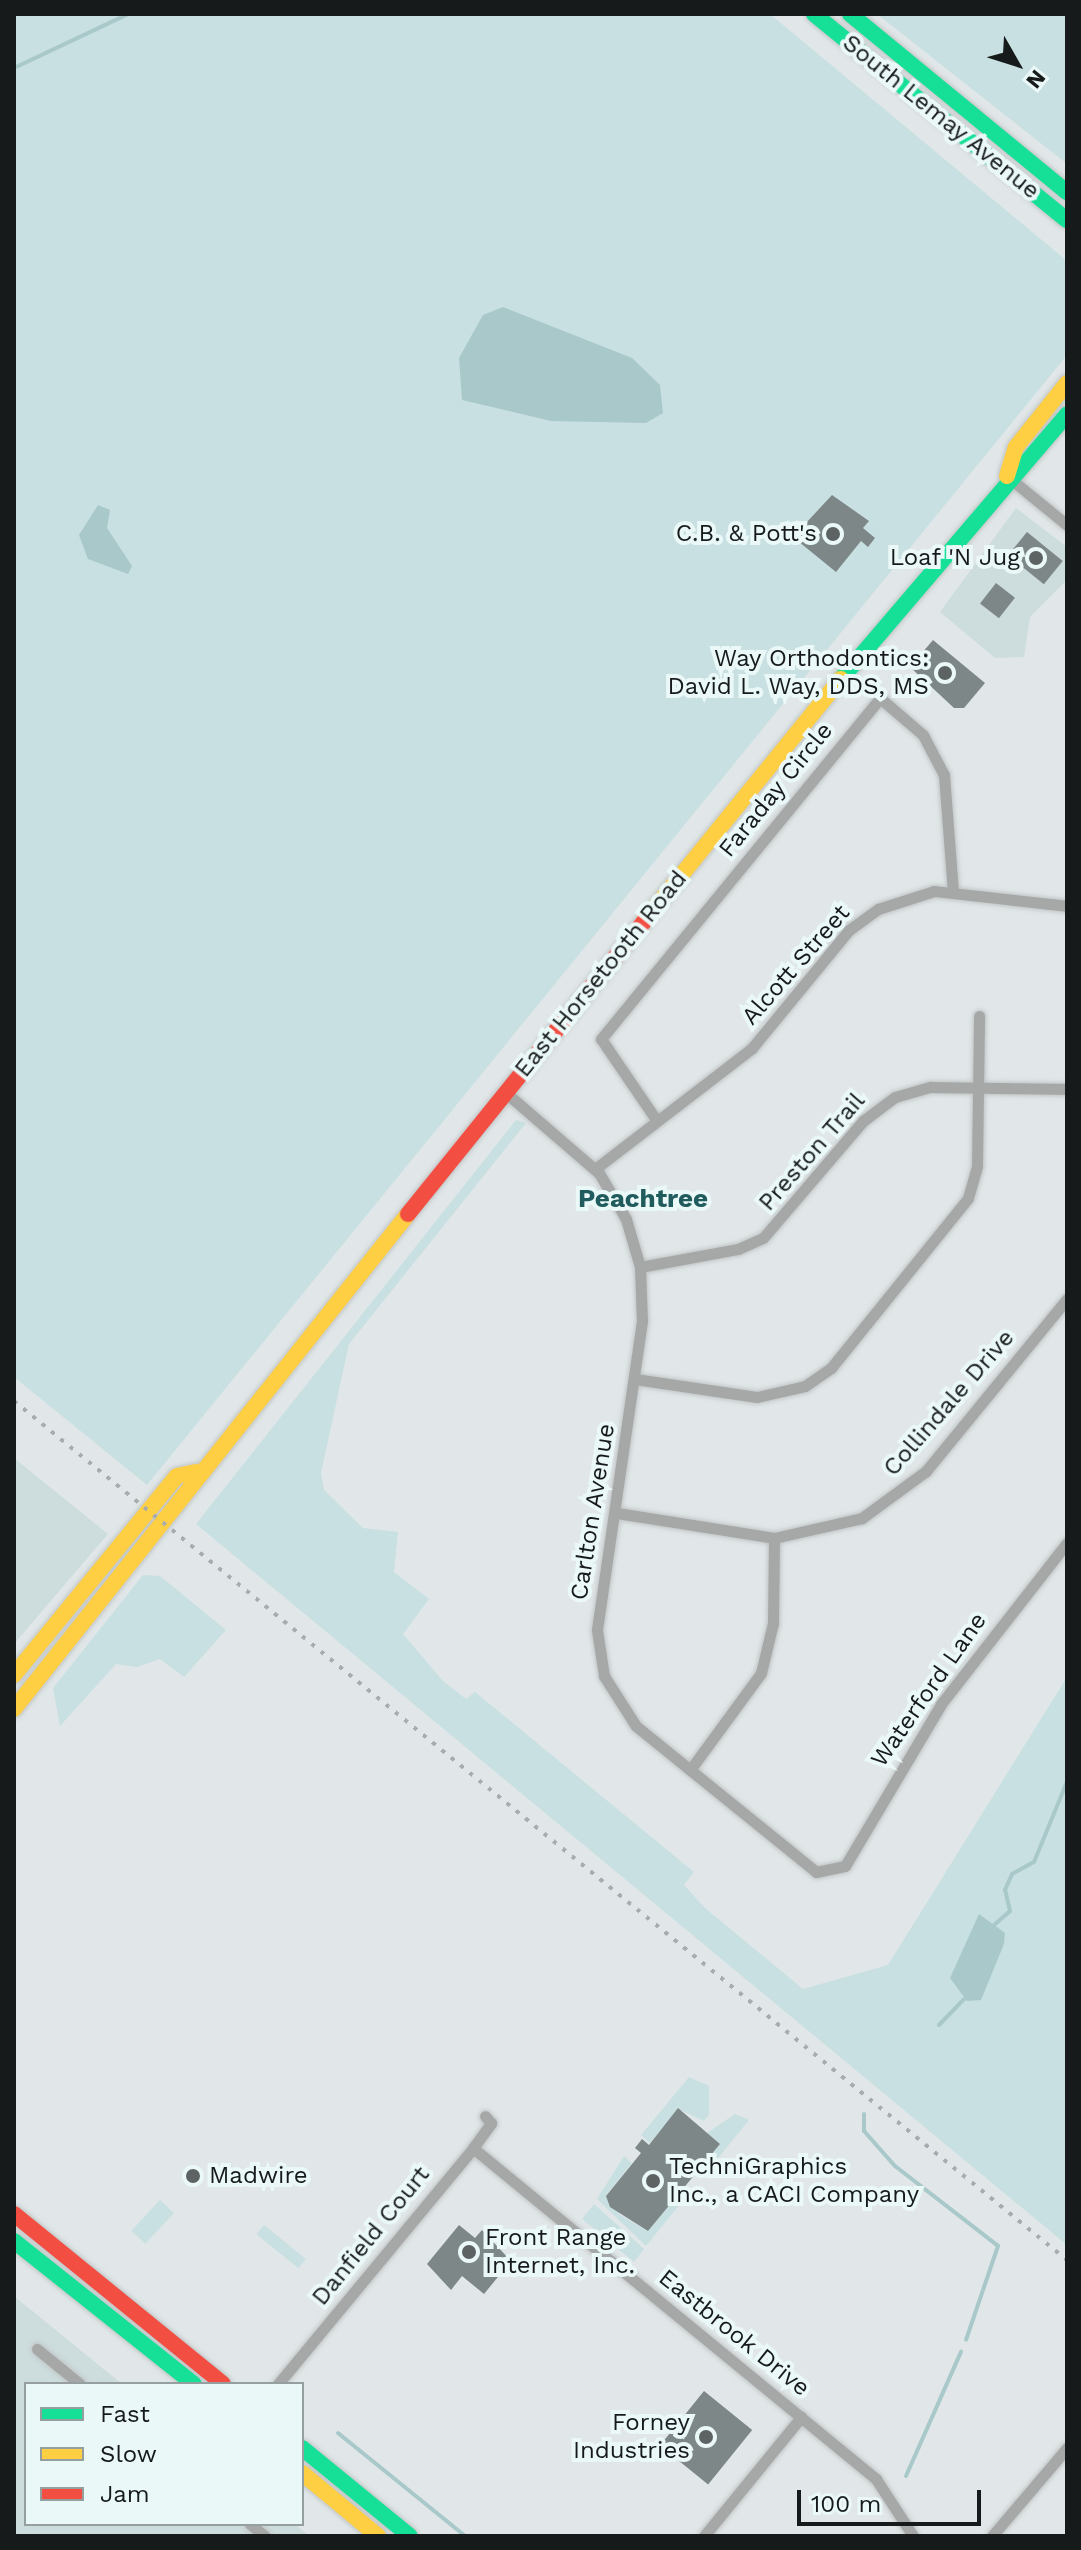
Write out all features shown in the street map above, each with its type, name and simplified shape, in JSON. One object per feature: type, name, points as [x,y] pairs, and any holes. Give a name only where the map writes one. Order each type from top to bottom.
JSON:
[{"type":"main road","name":"South Lemay Avenue","points":[[814,14],[1067,220]]},
{"type":"main road","name":"South Lemay Avenue","points":[[850,14],[1067,192]]},
{"type":"main road","name":"East Horsetooth Road","points":[[1007,476],[1016,447],[1067,383]]},
{"type":"main road","name":"East Horsetooth Road","points":[[14,1709],[193,1490],[196,1472],[1007,476],[1031,460],[1067,414]]},
{"type":"main road","name":"East Horsetooth Road","points":[[14,1675],[177,1476],[196,1472]]},
{"type":"main road","points":[[14,2214],[221,2382]]},
{"type":"main road","points":[[14,2241],[191,2382]]},
{"type":"main road","points":[[304,2450],[410,2536]]},
{"type":"main road","points":[[304,2475],[378,2536]]},
{"type":"street","points":[[1007,476],[1067,525]]},
{"type":"street","name":"Faraday Circle","points":[[657,1121],[601,1039],[880,698],[923,735],[944,775],[953,891]]},
{"type":"street","name":"Alcott Street","points":[[595,1169],[768,1034],[860,920],[906,897],[953,891],[1067,906]]},
{"type":"street","points":[[635,1379],[757,1397],[821,1377],[968,1198],[977,1166],[979,1016]]},
{"type":"street","name":"Preston Trail","points":[[640,1267],[753,1244],[778,1226],[883,1104],[931,1087],[1067,1089]]},
{"type":"street","name":"Carlton Avenue","points":[[505,1092],[595,1169],[626,1219],[640,1267],[635,1379],[597,1630],[604,1676],[636,1726],[816,1872],[839,1870]]},
{"type":"street","name":"Collindale Drive","points":[[617,1513],[774,1538],[838,1528],[907,1488],[1067,1299]]},
{"type":"street","points":[[690,1770],[761,1673],[773,1623],[774,1538]]},
{"type":"street","name":"Waterford Lane","points":[[839,1870],[941,1704],[1067,1543]]},
{"type":"street","name":"Danfield Court","points":[[280,2382],[473,2148],[491,2123],[485,2116]]},
{"type":"street","name":"Eastbrook Drive","points":[[473,2148],[876,2479],[913,2536]]},
{"type":"street","points":[[37,2349],[78,2382]]},
{"type":"street","points":[[704,2536],[801,2417]]},
{"type":"street","points":[[992,2536],[1067,2448]]},
{"type":"shaded area","points":[[14,14],[770,14],[1067,261],[1067,355],[147,1485],[14,1377]]},
{"type":"shaded area","points":[[877,14],[1067,14],[1067,164]]},
{"type":"shaded area","points":[[503,307],[632,358],[660,385],[663,413],[646,423],[551,421],[462,400],[459,358],[483,315]]},
{"type":"shaded area","points":[[98,505],[110,510],[107,528],[132,566],[128,574],[88,559],[79,535]]},
{"type":"shaded area","points":[[1016,508],[1067,547],[1067,580],[1030,617],[1024,657],[995,658],[940,612]]},
{"type":"shaded area","points":[[516,1120],[526,1123],[349,1344],[321,1473],[324,1490],[363,1528],[398,1532],[394,1572],[429,1599],[403,1634],[443,1681],[466,1699],[475,1692],[694,1872],[684,1885],[705,1908],[803,1989],[888,1965],[1067,1677],[1067,2245],[196,1524]]},
{"type":"shaded area","points":[[14,1458],[108,1534],[14,1644]]},
{"type":"shaded area","points":[[143,1575],[160,1576],[226,1630],[184,1677],[160,1659],[137,1667],[116,1664],[60,1726],[53,1688]]},
{"type":"shaded area","points":[[979,1914],[1005,1933],[1004,1944],[981,2000],[967,2001],[950,1978]]},
{"type":"shaded area","points":[[689,2077],[709,2086],[709,2115],[704,2121],[678,2109],[650,2143],[641,2135]]},
{"type":"shaded area","points":[[735,2114],[749,2120],[706,2173],[700,2168],[720,2144],[707,2133]]},
{"type":"shaded area","points":[[624,2156],[632,2163],[606,2195],[620,2215],[648,2231],[679,2194],[685,2198],[646,2246],[597,2199]]},
{"type":"shaded area","points":[[160,2200],[174,2213],[145,2244],[131,2231]]},
{"type":"shaded area","points":[[594,2204],[644,2249],[634,2262],[582,2219]]},
{"type":"shaded area","points":[[264,2225],[306,2259],[298,2268],[256,2234]]},
{"type":"shaded area","points":[[14,2296],[120,2382],[24,2382],[24,2526],[297,2526],[309,2536],[14,2536]]},
{"type":"building","name":"C.B. & Pott's","points":[[832,495],[869,521],[863,528],[875,538],[868,547],[861,541],[836,572],[793,537]]},
{"type":"building","name":"Loaf 'N Jug","points":[[1027,532],[1063,561],[1044,584],[1008,555]]},
{"type":"building","name":"Loaf 'N Jug","points":[[996,583],[1015,598],[999,618],[980,603]]},
{"type":"building","name":"Way Orthodontics: David L. Way, DDS, MS","points":[[933,640],[985,683],[964,708],[954,708],[910,667]]},
{"type":"building","name":"TechniGraphics Inc., a CACI Company","points":[[678,2108],[720,2144],[648,2231],[610,2207],[606,2196],[641,2153],[635,2148],[642,2139],[649,2145]]},
{"type":"building","name":"Front Range Internet, Inc.","points":[[459,2225],[475,2238],[482,2230],[511,2261],[484,2294],[462,2276],[451,2290],[427,2264]]},
{"type":"building","name":"Forney Industries","points":[[704,2391],[752,2430],[708,2484],[660,2445]]},
{"type":"waterway","points":[[14,68],[128,14]]},
{"type":"waterway","points":[[994,1925],[1010,1911],[1005,1890],[1012,1874],[1034,1862],[1067,1782]]},
{"type":"waterway","points":[[939,2025],[964,1999]]},
{"type":"waterway","points":[[864,2114],[864,2131],[895,2166],[998,2246],[966,2340]]},
{"type":"waterway","points":[[906,2476],[961,2352]]},
{"type":"waterway","points":[[338,2433],[465,2536]]},
{"type":"railway","points":[[14,1401],[1067,2260]]},
{"type":"traffic: fast","points":[[814,14],[1067,220]]},
{"type":"traffic: fast","points":[[850,14],[1067,192]]},
{"type":"traffic: fast","points":[[841,679],[1067,414]]},
{"type":"traffic: fast","points":[[14,2241],[191,2382]]},
{"type":"traffic: fast","points":[[304,2450],[410,2536]]},
{"type":"traffic: slow","points":[[1007,476],[1016,447],[1067,383]]},
{"type":"traffic: slow","points":[[644,921],[841,679]]},
{"type":"traffic: slow","points":[[14,1709],[408,1214]]},
{"type":"traffic: slow","points":[[14,1675],[177,1476],[196,1472]]},
{"type":"traffic: slow","points":[[304,2475],[378,2536]]},
{"type":"traffic: jam","points":[[408,1214],[644,921]]},
{"type":"traffic: jam","points":[[14,2214],[221,2382]]},
{"type":"place","name":"C.B. & Pott's","points":[[833,534]]},
{"type":"place","name":"Loaf 'N Jug","points":[[1036,558]]},
{"type":"place","name":"Way Orthodontics: David L. Way, DDS, MS","points":[[945,673]]},
{"type":"place","name":"Madwire","points":[[193,2176]]},
{"type":"place","name":"TechniGraphics Inc., a CACI Company","points":[[653,2181]]},
{"type":"place","name":"Front Range Internet, Inc.","points":[[469,2252]]},
{"type":"place","name":"Forney Industries","points":[[706,2437]]},
{"type":"district","name":"Peachtree","points":[[643,1199]]}]
